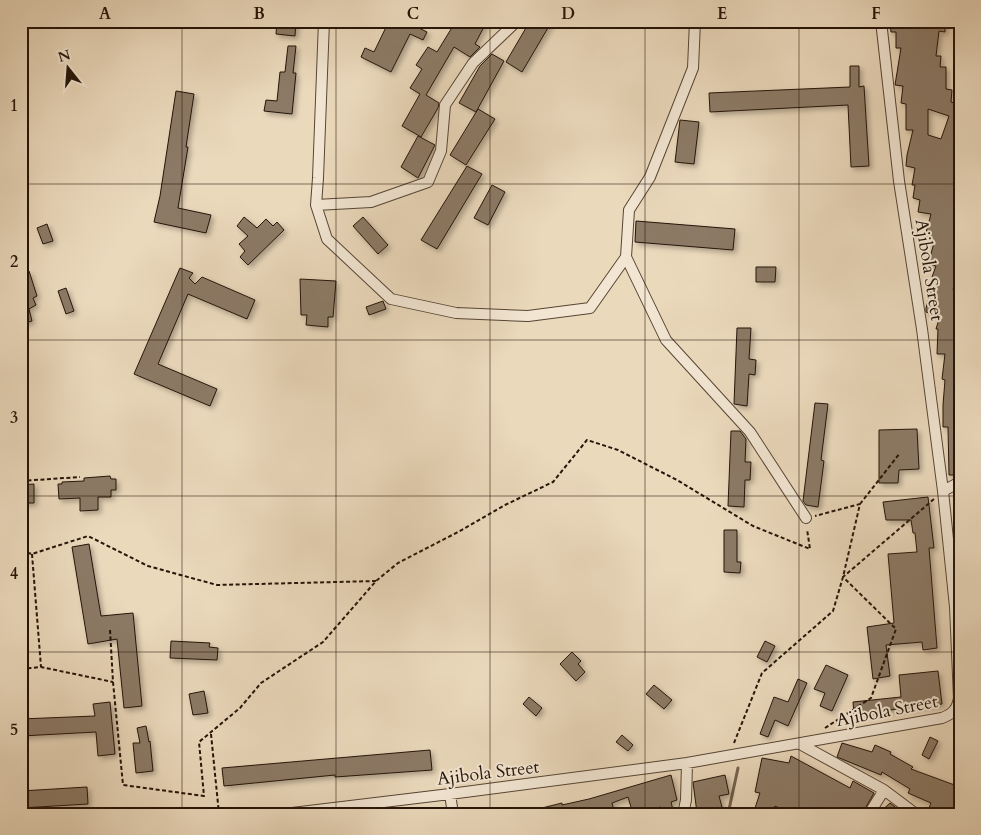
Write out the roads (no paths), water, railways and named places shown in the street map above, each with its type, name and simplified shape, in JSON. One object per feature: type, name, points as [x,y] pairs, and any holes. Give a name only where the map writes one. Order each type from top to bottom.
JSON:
[{"type":"street","points":[[324,21],[316,205],[327,239],[391,299],[456,313],[528,316],[590,308],[626,257]]},
{"type":"street","points":[[316,205],[371,202],[428,182],[441,151],[445,105],[473,63],[517,21]]},
{"type":"street","points":[[695,21],[693,68],[650,177],[629,210],[626,257],[666,340],[750,432],[806,518]]},
{"type":"street","name":"Ajibola Street","points":[[284,814],[687,763],[942,718],[951,714],[959,702],[957,607],[922,328],[899,180],[881,21]]},
{"type":"street","points":[[943,491],[960,482]]},
{"type":"street","points":[[800,744],[884,790],[916,814]]},
{"type":"street","points":[[683,814],[686,800],[687,763]]},
{"type":"street","points":[[869,814],[884,790]]},
{"type":"street","points":[[450,794],[453,814]]},
{"type":"lane","points":[[960,32],[960,42]]},
{"type":"waterway","points":[[728,814],[738,768]]}]
